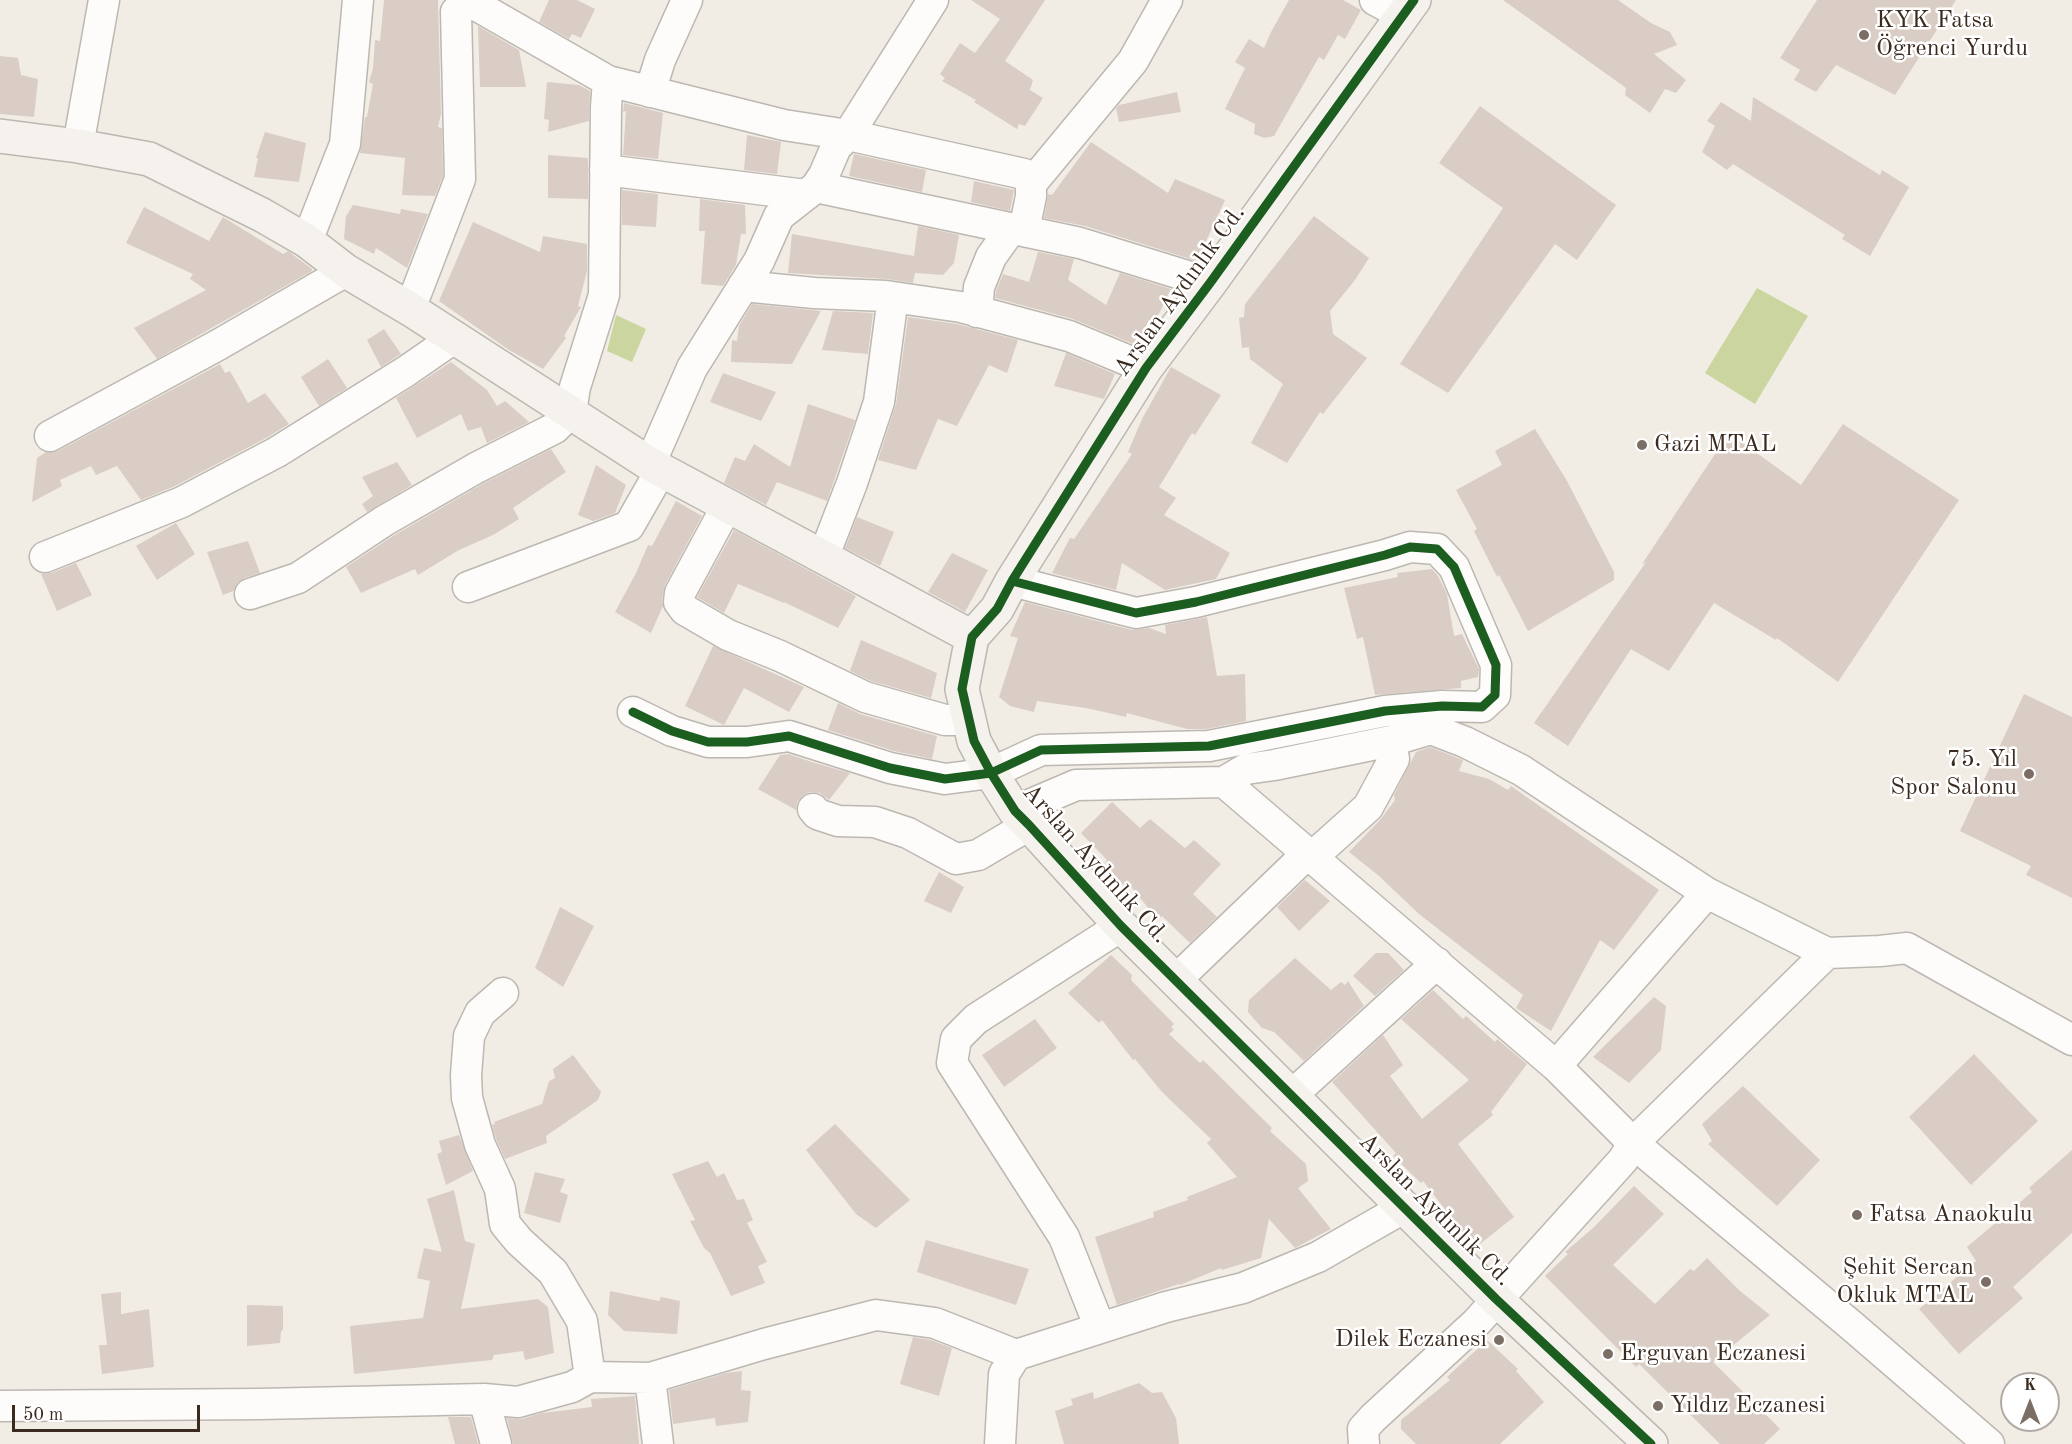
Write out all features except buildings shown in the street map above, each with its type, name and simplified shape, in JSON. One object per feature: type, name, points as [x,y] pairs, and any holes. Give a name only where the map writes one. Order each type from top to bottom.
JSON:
[{"type":"street","points":[[78,146],[104,0]]},
{"type":"street","points":[[307,241],[345,144],[358,0]]},
{"type":"street","points":[[410,309],[460,179],[456,12],[467,0],[608,81],[784,125],[848,135],[1024,174],[1031,184],[1031,196],[1018,230],[991,257],[979,287],[977,312]]},
{"type":"street","points":[[650,92],[660,60],[687,0]]},
{"type":"street","points":[[468,587],[629,526],[656,467],[692,368],[759,261],[779,216],[811,191],[824,175],[836,147],[848,135],[933,0]]},
{"type":"street","points":[[1031,184],[1133,61],[1167,0]]},
{"type":"street","points":[[1375,0],[1409,8]]},
{"type":"street","name":"Arslan Aydınlık Cd.","points":[[1409,8],[1146,368],[1012,581],[998,609],[972,637],[962,689],[974,741],[991,773],[1022,818],[1121,926],[1496,1299],[1651,1444]]},
{"type":"street","points":[[250,594],[298,578],[394,515],[476,468],[555,428],[571,412],[575,387],[604,295],[608,81]]},
{"type":"street","points":[[0,136],[78,146],[149,159],[262,215],[307,241],[346,271],[410,309],[656,467],[972,637]]},
{"type":"street","points":[[605,170],[811,191],[1080,243],[1210,283]]},
{"type":"street","points":[[50,436],[218,345],[346,271]]},
{"type":"street","points":[[743,286],[893,297],[961,307],[1069,336],[1146,368]]},
{"type":"street","points":[[823,558],[852,483],[879,402],[893,297]]},
{"type":"street","points":[[45,557],[182,502],[276,452],[405,372],[452,337]]},
{"type":"street","points":[[727,506],[680,593],[679,602],[685,610],[728,635],[780,656],[865,697],[945,720],[969,720]]},
{"type":"street","points":[[633,712],[672,731],[708,742],[747,742],[789,736],[890,768],[945,779],[991,773],[1041,750],[1209,746],[1385,711],[1442,706],[1482,707],[1495,695],[1496,665],[1454,567],[1437,549],[1410,547],[1196,602],[1136,613],[1012,581]]},
{"type":"street","points":[[813,809],[818,814],[838,821],[875,822],[908,833],[956,859],[978,855],[1022,818],[1076,785],[1224,782],[1246,769],[1391,741],[1431,729],[1521,770],[1707,893],[1827,952],[1907,948],[2072,1040]]},
{"type":"street","points":[[1176,980],[1309,856],[1368,807],[1394,759],[1391,741]]},
{"type":"street","points":[[1224,782],[1556,1066],[1633,1143],[1989,1444]]},
{"type":"street","points":[[1556,1066],[1707,893]]},
{"type":"street","points":[[1100,1328],[1064,1237],[952,1063],[956,1039],[976,1019],[1121,926]]},
{"type":"street","points":[[1364,1444],[1363,1429],[1368,1423],[1476,1323],[1623,1160],[1633,1143],[1827,952]]},
{"type":"street","points":[[1292,1095],[1437,963]]},
{"type":"street","points":[[503,993],[480,1013],[469,1036],[467,1098],[480,1146],[500,1189],[505,1224],[519,1241],[553,1272],[582,1321],[590,1377]]},
{"type":"street","points":[[0,1407],[484,1399],[518,1402],[572,1387],[590,1377],[650,1378],[764,1344],[876,1315],[935,1323],[1016,1355],[1167,1307],[1243,1288],[1318,1257],[1405,1207]]},
{"type":"street","points":[[1000,1444],[1004,1374],[1016,1355]]},
{"type":"street","points":[[650,1378],[658,1444]]},
{"type":"street","points":[[484,1399],[496,1444]]},
{"type":"green space","points":[[1757,288],[1808,316],[1755,404],[1705,373]]},
{"type":"green space","points":[[616,315],[646,329],[632,362],[607,351]]},
{"type":"cycle path","points":[[1414,0],[1146,368],[1012,581],[997,609],[972,637],[962,689],[974,741],[1015,811],[1121,926],[1496,1299],[1651,1444]]},
{"type":"cycle path","points":[[633,712],[672,731],[708,742],[747,742],[789,736],[890,768],[945,779],[991,773],[1041,750],[1209,746],[1385,711],[1442,706],[1482,707],[1495,695],[1496,665],[1454,567],[1437,549],[1410,547],[1196,602],[1136,613],[1012,581]]},
{"type":"place","name":"KYK Fatsa Öğrenci Yurdu","points":[[1864,35]]},
{"type":"place","name":"Gazi MTAL","points":[[1642,445]]},
{"type":"place","name":"75. Yıl Spor Salonu","points":[[2029,774]]},
{"type":"place","name":"Fatsa Anaokulu","points":[[1857,1215]]},
{"type":"place","name":"Şehit Sercan Okluk MTAL","points":[[1986,1282]]},
{"type":"place","name":"Dilek Eczanesi","points":[[1499,1340]]},
{"type":"place","name":"Erguvan Eczanesi","points":[[1608,1354]]},
{"type":"place","name":"Yıldız Eczanesi","points":[[1658,1406]]}]
